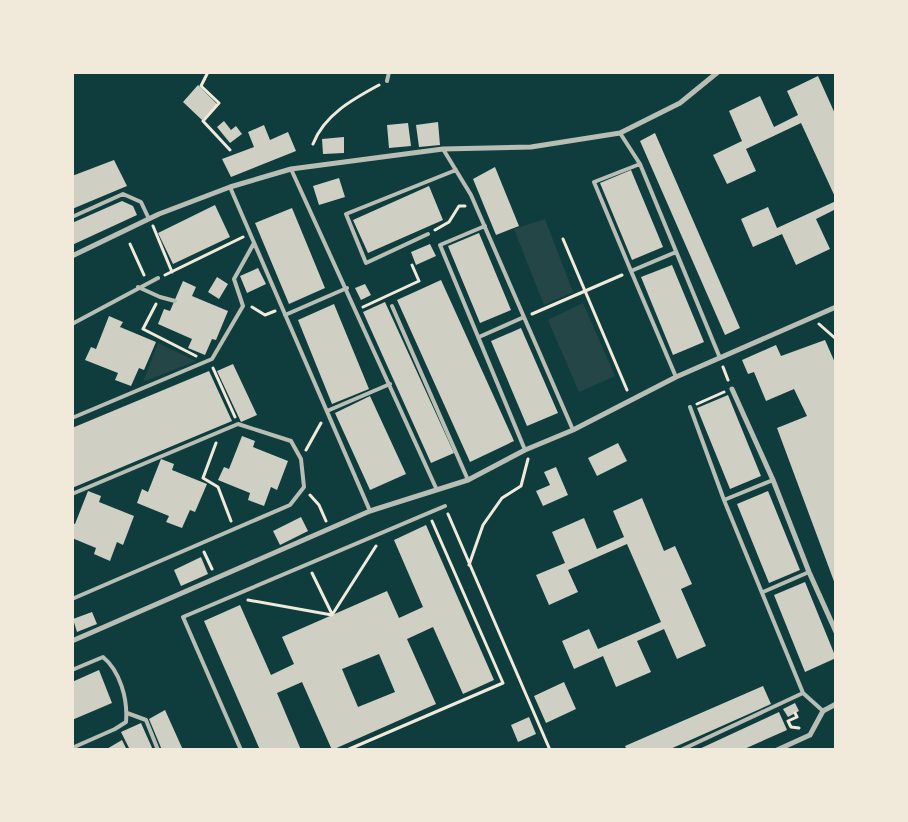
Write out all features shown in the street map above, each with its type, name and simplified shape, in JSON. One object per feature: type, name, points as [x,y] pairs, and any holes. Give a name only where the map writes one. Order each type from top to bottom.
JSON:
[{"type":"street","points":[[72,256],[149,219],[230,187],[291,169],[442,149],[532,147],[620,133],[680,103],[718,72]]},
{"type":"street","points":[[72,641],[370,511],[436,488],[468,480],[525,450],[573,430],[676,377],[836,307]]},
{"type":"street","points":[[732,389],[773,480],[809,572],[836,632]]},
{"type":"street","points":[[777,750],[810,735],[823,711],[836,704]]},
{"type":"lane","points":[[387,81],[389,72]]},
{"type":"lane","points":[[620,133],[640,164],[720,358]]},
{"type":"lane","points":[[442,149],[476,206],[573,430]]},
{"type":"lane","points":[[640,164],[594,182],[676,377]]},
{"type":"lane","points":[[291,169],[436,488]]},
{"type":"lane","points":[[428,234],[366,263],[346,214],[456,170]]},
{"type":"lane","points":[[230,187],[370,511]]},
{"type":"lane","points":[[72,217],[123,194],[141,202],[149,219]]},
{"type":"lane","points":[[485,226],[440,245],[525,450]]},
{"type":"lane","points":[[72,418],[212,359],[243,306],[234,279],[254,243]]},
{"type":"lane","points":[[631,271],[676,252]]},
{"type":"lane","points":[[72,324],[158,278]]},
{"type":"lane","points":[[138,287],[160,297],[175,301]]},
{"type":"lane","points":[[286,315],[346,288]]},
{"type":"lane","points":[[392,306],[468,480]]},
{"type":"lane","points":[[479,337],[524,317]]},
{"type":"lane","points":[[327,412],[390,384]]},
{"type":"lane","points":[[690,407],[724,500],[803,693],[823,711]]},
{"type":"lane","points":[[72,494],[238,424],[291,441],[301,458],[304,487],[290,505],[72,599]]},
{"type":"lane","points":[[724,500],[773,480]]},
{"type":"lane","points":[[240,750],[183,617],[445,506]]},
{"type":"lane","points":[[762,592],[809,572]]},
{"type":"lane","points":[[72,670],[103,657],[114,666],[127,706],[126,722],[115,729],[72,748]]},
{"type":"lane","points":[[681,750],[803,693]]},
{"type":"lane","points":[[127,713],[146,720],[158,750]]},
{"type":"path","points":[[208,72],[201,86],[219,103],[203,121],[230,150]]},
{"type":"path","points":[[313,144],[316,135],[346,102],[387,81]]},
{"type":"path","points":[[428,234],[450,222],[459,206],[476,206]]},
{"type":"path","points":[[149,219],[172,272]]},
{"type":"path","points":[[158,278],[249,234]]},
{"type":"path","points":[[563,239],[627,390]]},
{"type":"path","points":[[130,244],[147,283]]},
{"type":"path","points":[[356,310],[419,281],[412,265]]},
{"type":"path","points":[[535,313],[623,275]]},
{"type":"path","points":[[160,297],[143,329],[206,361]]},
{"type":"path","points":[[256,307],[266,315],[282,307]]},
{"type":"path","points":[[811,318],[836,339]]},
{"type":"path","points":[[690,407],[732,389],[720,358]]},
{"type":"path","points":[[213,369],[238,424]]},
{"type":"path","points":[[301,458],[317,431]]},
{"type":"path","points":[[220,432],[203,478],[218,487],[234,529]]},
{"type":"path","points":[[469,566],[483,525],[502,498],[521,486],[528,461],[525,450]]},
{"type":"path","points":[[319,505],[330,528]]},
{"type":"path","points":[[445,506],[469,566],[550,750]]},
{"type":"path","points":[[347,750],[503,682],[428,513]]},
{"type":"path","points":[[332,615],[386,531]]},
{"type":"path","points":[[200,543],[217,578]]},
{"type":"path","points":[[307,564],[332,615]]},
{"type":"path","points":[[230,597],[332,615]]},
{"type":"path","points":[[795,713],[797,717],[788,721],[791,726],[812,732]]},
{"type":"shaded area","points":[[545,219],[573,292],[544,305],[514,229]]},
{"type":"shaded area","points":[[583,303],[615,376],[579,392],[548,320]]},
{"type":"shaded area","points":[[158,343],[196,361],[143,382]]},
{"type":"building","points":[[818,76],[836,116],[836,199],[801,123],[746,149],[756,171],[727,184],[713,155],[742,141],[729,111],[760,96],[774,127],[798,115],[787,91]]},
{"type":"building","points":[[198,85],[217,104],[202,120],[183,102]]},
{"type":"building","points":[[224,121],[231,130],[236,126],[242,134],[230,143],[217,127]]},
{"type":"building","points":[[438,122],[440,145],[419,147],[416,125]]},
{"type":"building","points":[[408,123],[411,146],[389,148],[387,125]]},
{"type":"building","points":[[264,125],[270,140],[288,132],[296,151],[231,177],[222,159],[254,147],[248,132]]},
{"type":"building","points":[[655,133],[740,328],[725,335],[640,141]]},
{"type":"building","points":[[344,137],[344,153],[323,154],[322,139]]},
{"type":"building","points":[[114,160],[127,186],[72,209],[72,176]]},
{"type":"building","points":[[495,167],[519,226],[496,235],[473,179]]},
{"type":"building","points":[[631,170],[663,247],[632,260],[600,183]]},
{"type":"building","points":[[339,178],[345,197],[319,205],[313,186]]},
{"type":"building","points":[[429,186],[443,220],[368,253],[353,220]]},
{"type":"building","points":[[122,201],[133,206],[137,215],[72,245],[72,223]]},
{"type":"building","points":[[836,201],[836,209],[816,219],[830,249],[796,265],[782,234],[753,247],[741,219],[768,207],[777,228]]},
{"type":"building","points":[[215,205],[230,237],[173,264],[158,233]]},
{"type":"building","points":[[292,208],[325,288],[289,304],[255,223]]},
{"type":"building","points":[[479,233],[511,310],[480,323],[448,246]]},
{"type":"building","points":[[430,244],[436,256],[416,265],[411,252]]},
{"type":"building","points":[[672,265],[704,342],[673,355],[641,277]]},
{"type":"building","points":[[258,268],[266,284],[247,293],[240,276]]},
{"type":"building","points":[[217,277],[228,284],[219,299],[208,292]]},
{"type":"building","points":[[441,280],[514,441],[470,462],[397,300]]},
{"type":"building","points":[[183,281],[196,287],[192,296],[228,311],[216,340],[212,339],[205,355],[188,348],[192,339],[158,324],[164,309],[170,311]]},
{"type":"building","points":[[365,284],[371,295],[361,300],[355,288]]},
{"type":"building","points":[[385,302],[454,453],[431,463],[363,312]]},
{"type":"building","points":[[334,304],[369,389],[332,404],[298,320]]},
{"type":"building","points":[[109,316],[123,322],[120,327],[156,342],[144,370],[139,368],[131,386],[115,380],[118,373],[85,360],[91,347],[96,349]]},
{"type":"building","points":[[521,328],[558,413],[527,426],[491,341]]},
{"type":"building","points":[[825,340],[836,365],[835,584],[777,428],[807,416],[794,389],[766,401],[754,372],[748,374],[742,360],[776,345],[781,356]]},
{"type":"building","points":[[233,364],[257,415],[241,422],[217,371]]},
{"type":"building","points":[[209,371],[232,421],[72,488],[72,428]]},
{"type":"building","points":[[728,395],[761,476],[730,489],[697,408]]},
{"type":"building","points":[[370,396],[406,474],[370,490],[335,413]]},
{"type":"building","points":[[242,436],[255,441],[253,447],[288,461],[277,490],[271,487],[264,506],[248,500],[250,493],[218,480],[224,467],[229,469]]},
{"type":"building","points":[[618,443],[627,461],[597,476],[588,458]]},
{"type":"building","points":[[161,459],[174,464],[172,470],[207,484],[195,512],[190,510],[182,528],[166,522],[169,516],[137,503],[142,489],[148,492]]},
{"type":"building","points":[[556,467],[568,495],[543,506],[536,491],[550,485],[544,472]]},
{"type":"building","points":[[88,491],[101,496],[99,502],[134,516],[123,545],[117,542],[110,561],[94,554],[96,548],[72,538],[72,523],[75,524]]},
{"type":"building","points":[[768,491],[800,570],[769,583],[737,504]]},
{"type":"building","points":[[642,498],[664,551],[675,546],[692,584],[681,589],[706,646],[677,659],[664,629],[637,641],[651,672],[616,687],[603,656],[574,669],[562,641],[589,629],[598,649],[661,622],[627,544],[568,570],[578,592],[549,605],[536,575],[565,563],[552,532],[584,518],[597,549],[624,537],[613,511]]},
{"type":"building","points":[[301,517],[308,531],[280,545],[273,531]]},
{"type":"building","points":[[426,525],[494,680],[463,694],[433,627],[407,639],[436,704],[332,750],[302,682],[277,693],[301,750],[260,750],[204,621],[240,605],[271,675],[294,664],[282,637],[387,591],[399,618],[423,607],[394,540]],"holes":[[[379,654],[395,692],[358,707],[342,669]]]},
{"type":"building","points":[[201,557],[208,574],[181,586],[174,570]]},
{"type":"building","points":[[805,582],[836,658],[805,672],[774,595]]},
{"type":"building","points":[[92,612],[97,624],[77,632],[73,619]]},
{"type":"building","points":[[99,670],[112,703],[72,720],[72,682]]},
{"type":"building","points":[[564,682],[576,709],[546,723],[534,696]]},
{"type":"building","points":[[763,686],[771,704],[668,750],[627,750],[625,746]]},
{"type":"building","points":[[795,703],[799,711],[788,717],[783,709]]},
{"type":"building","points":[[165,710],[183,750],[162,750],[149,719]]},
{"type":"building","points":[[779,712],[787,730],[742,750],[697,750]]},
{"type":"building","points":[[529,717],[536,734],[518,742],[511,725]]},
{"type":"building","points":[[141,723],[153,750],[130,750],[121,732]]},
{"type":"building","points":[[122,740],[127,750],[105,750]]}]
